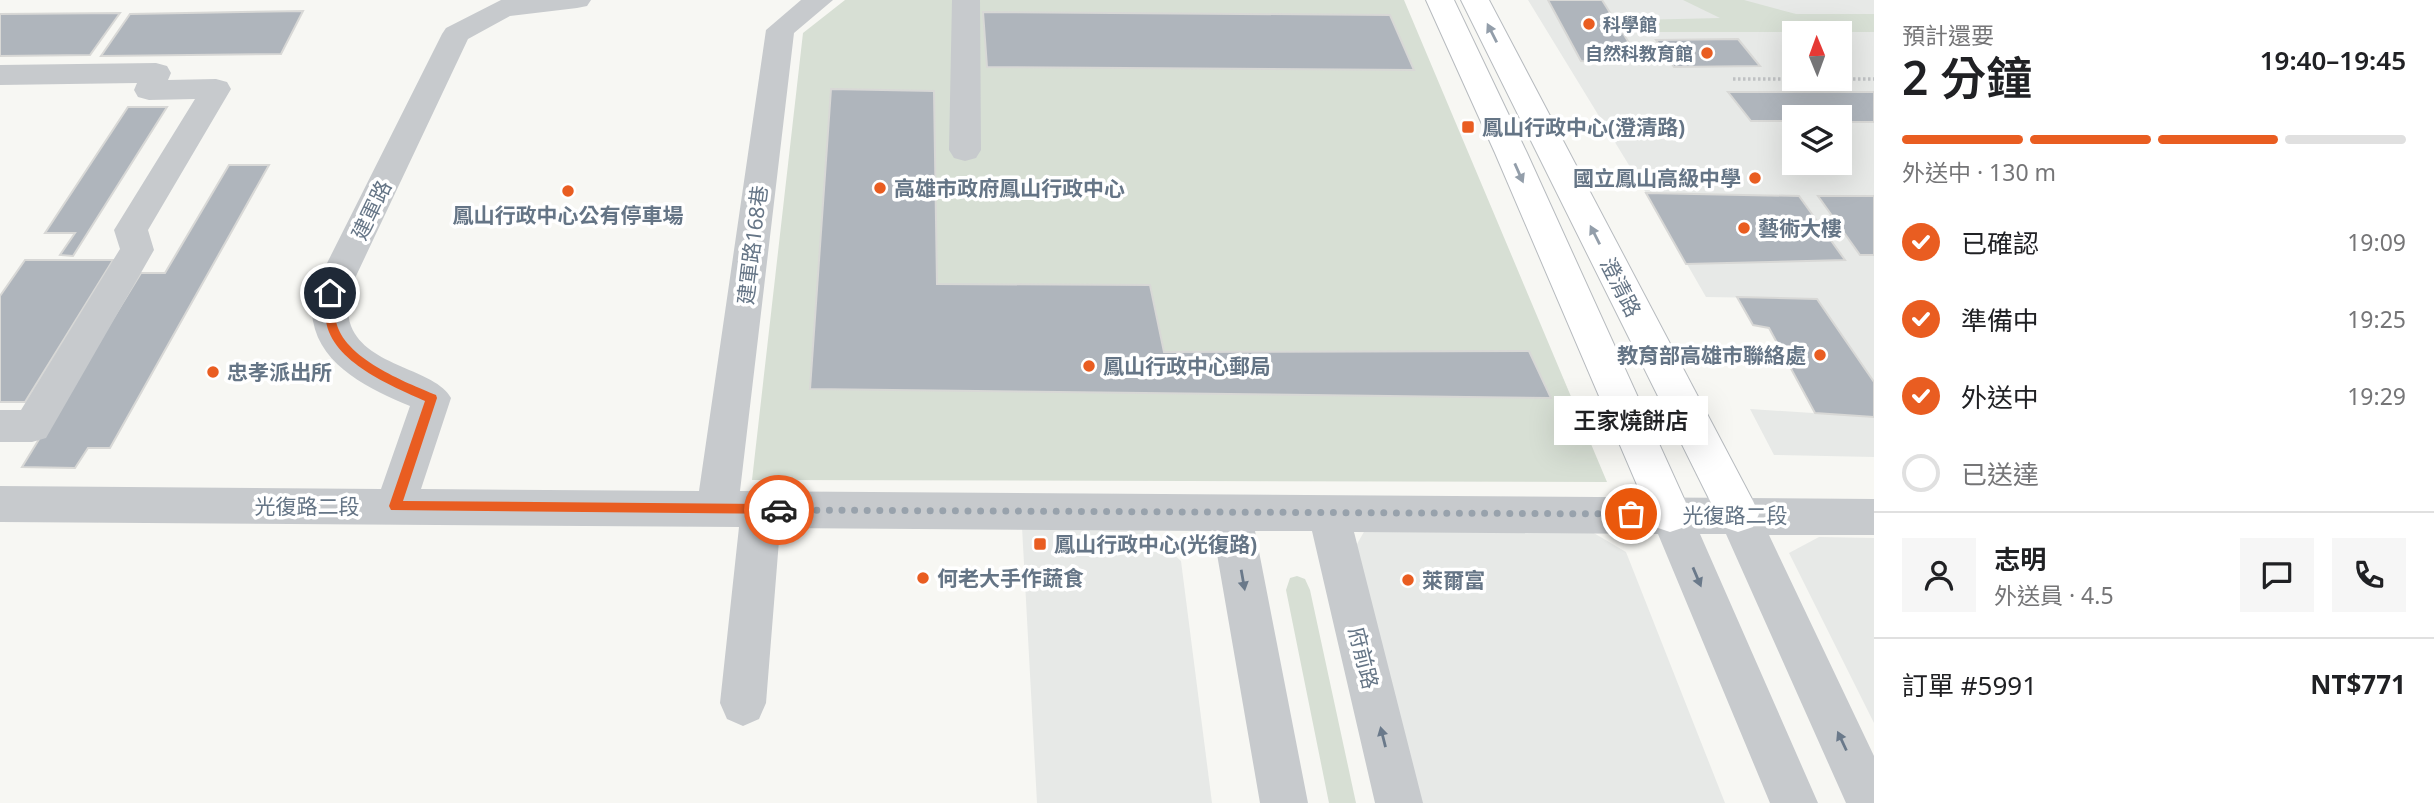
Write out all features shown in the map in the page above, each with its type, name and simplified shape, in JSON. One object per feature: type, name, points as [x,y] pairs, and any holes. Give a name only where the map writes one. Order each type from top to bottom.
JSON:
[{"type":"main road","points":[[1440,0],[1511,153],[1670,514]]},
{"type":"main road","name":"澄清路","points":[[1475,0],[1738,514]]},
{"type":"street","name":"建軍路","points":[[395,506],[432,398],[386,379],[344,348],[331,323],[330,293],[456,34],[503,8],[577,0]]},
{"type":"street","name":"建軍路168巷","points":[[717,509],[780,30],[819,0]]},
{"type":"street","points":[[965,150],[966,0]]},
{"type":"street","points":[[0,75],[156,73],[149,90],[216,89],[131,230],[136,250],[33,426],[0,426]]},
{"type":"street","name":"光復路二段","points":[[0,504],[1874,517]]},
{"type":"street","points":[[743,703],[761,510]]},
{"type":"street","points":[[1231,513],[1283,803]]},
{"type":"street","name":"府前路","points":[[1329,513],[1399,803]]},
{"type":"street","points":[[1670,514],[1794,803]]},
{"type":"street","name":"澄清路","points":[[1738,514],[1871,803]]},
{"type":"path","points":[[1733,79],[1874,79]]},
{"type":"shaded area","points":[[845,0],[1404,0],[1607,482],[752,480],[803,33]]},
{"type":"shaded area","name":"國立鳳山高級中學","points":[[1528,0],[1874,0],[1874,382],[1817,299],[1706,297]]},
{"type":"shaded area","points":[[1683,0],[1744,0],[1796,14],[1874,14],[1874,32],[1852,32],[1852,21],[1782,21],[1782,32],[1648,32],[1637,20],[1720,18]]},
{"type":"shaded area","points":[[1750,409],[1874,417],[1874,457],[1774,455]]},
{"type":"shaded area","points":[[1141,524],[1181,561],[1212,803],[1037,803],[1022,527]]},
{"type":"shaded area","points":[[1587,529],[1626,552],[1725,803],[1420,803],[1353,551],[1365,530]]},
{"type":"shaded area","points":[[1819,537],[1874,538],[1874,723],[1789,553]]},
{"type":"shaded area","points":[[1297,576],[1305,579],[1310,590],[1356,803],[1329,803],[1286,590],[1290,578]]},
{"type":"building","name":"科學館","points":[[1548,0],[1602,0],[1633,49],[1615,50],[1623,63],[1581,61]]},
{"type":"building","points":[[303,11],[281,54],[101,56],[130,14]]},
{"type":"building","points":[[983,12],[1390,15],[1414,70],[987,67]]},
{"type":"building","points":[[120,13],[90,55],[0,56],[0,14]]},
{"type":"building","name":"自然科教育館","points":[[1738,39],[1760,66],[1674,67],[1656,40]]},
{"type":"building","name":"高雄市政府鳳山行政中心","points":[[831,89],[934,91],[937,284],[1150,285],[1164,352],[1529,351],[1551,398],[810,389]]},
{"type":"building","points":[[1728,92],[1874,92],[1874,122],[1852,122],[1852,105],[1782,105],[1782,121],[1751,121]]},
{"type":"building","points":[[128,107],[167,107],[73,256],[60,255],[75,233],[45,233]]},
{"type":"building","points":[[229,165],[269,165],[110,448],[88,448],[75,468],[22,467],[141,273],[165,273]]},
{"type":"building","name":"藝術大樓","points":[[1646,193],[1799,196],[1845,260],[1686,264]]},
{"type":"building","points":[[1818,196],[1874,196],[1874,255],[1860,255]]},
{"type":"building","points":[[25,260],[113,260],[25,402],[0,402],[0,296]]},
{"type":"building","name":"教育部高雄市聯絡處","points":[[1737,297],[1817,299],[1874,382],[1874,417],[1815,413],[1769,328],[1753,325]]},
{"type":"way so far","points":[[779,510],[1631,514]]},
{"type":"place","name":"科學館","points":[[1589,24]]},
{"type":"place","name":"自然科教育館","points":[[1707,53]]},
{"type":"place","name":"鳳山行政中心(澄清路)","points":[[1468,127]]},
{"type":"place","name":"國立鳳山高級中學","points":[[1755,178]]},
{"type":"place","name":"高雄市政府鳳山行政中心","points":[[880,188]]},
{"type":"place","name":"鳳山行政中心公有停車場","points":[[568,191]]},
{"type":"place","name":"藝術大樓","points":[[1744,228]]},
{"type":"place","name":"教育部高雄市聯絡處","points":[[1820,355]]},
{"type":"place","name":"鳳山行政中心郵局","points":[[1089,366]]},
{"type":"place","name":"忠孝派出所","points":[[213,372]]},
{"type":"place","name":"王家燒餅店","points":[[1631,514]]},
{"type":"place","name":"鳳山行政中心(光復路)","points":[[1040,544]]},
{"type":"place","name":"何老大手作蔬食","points":[[923,578]]},
{"type":"place","name":"萊爾富","points":[[1408,580]]},
{"type":"route","points":[[330,293],[331,323],[344,348],[386,379],[432,398],[395,506],[779,510]]}]
